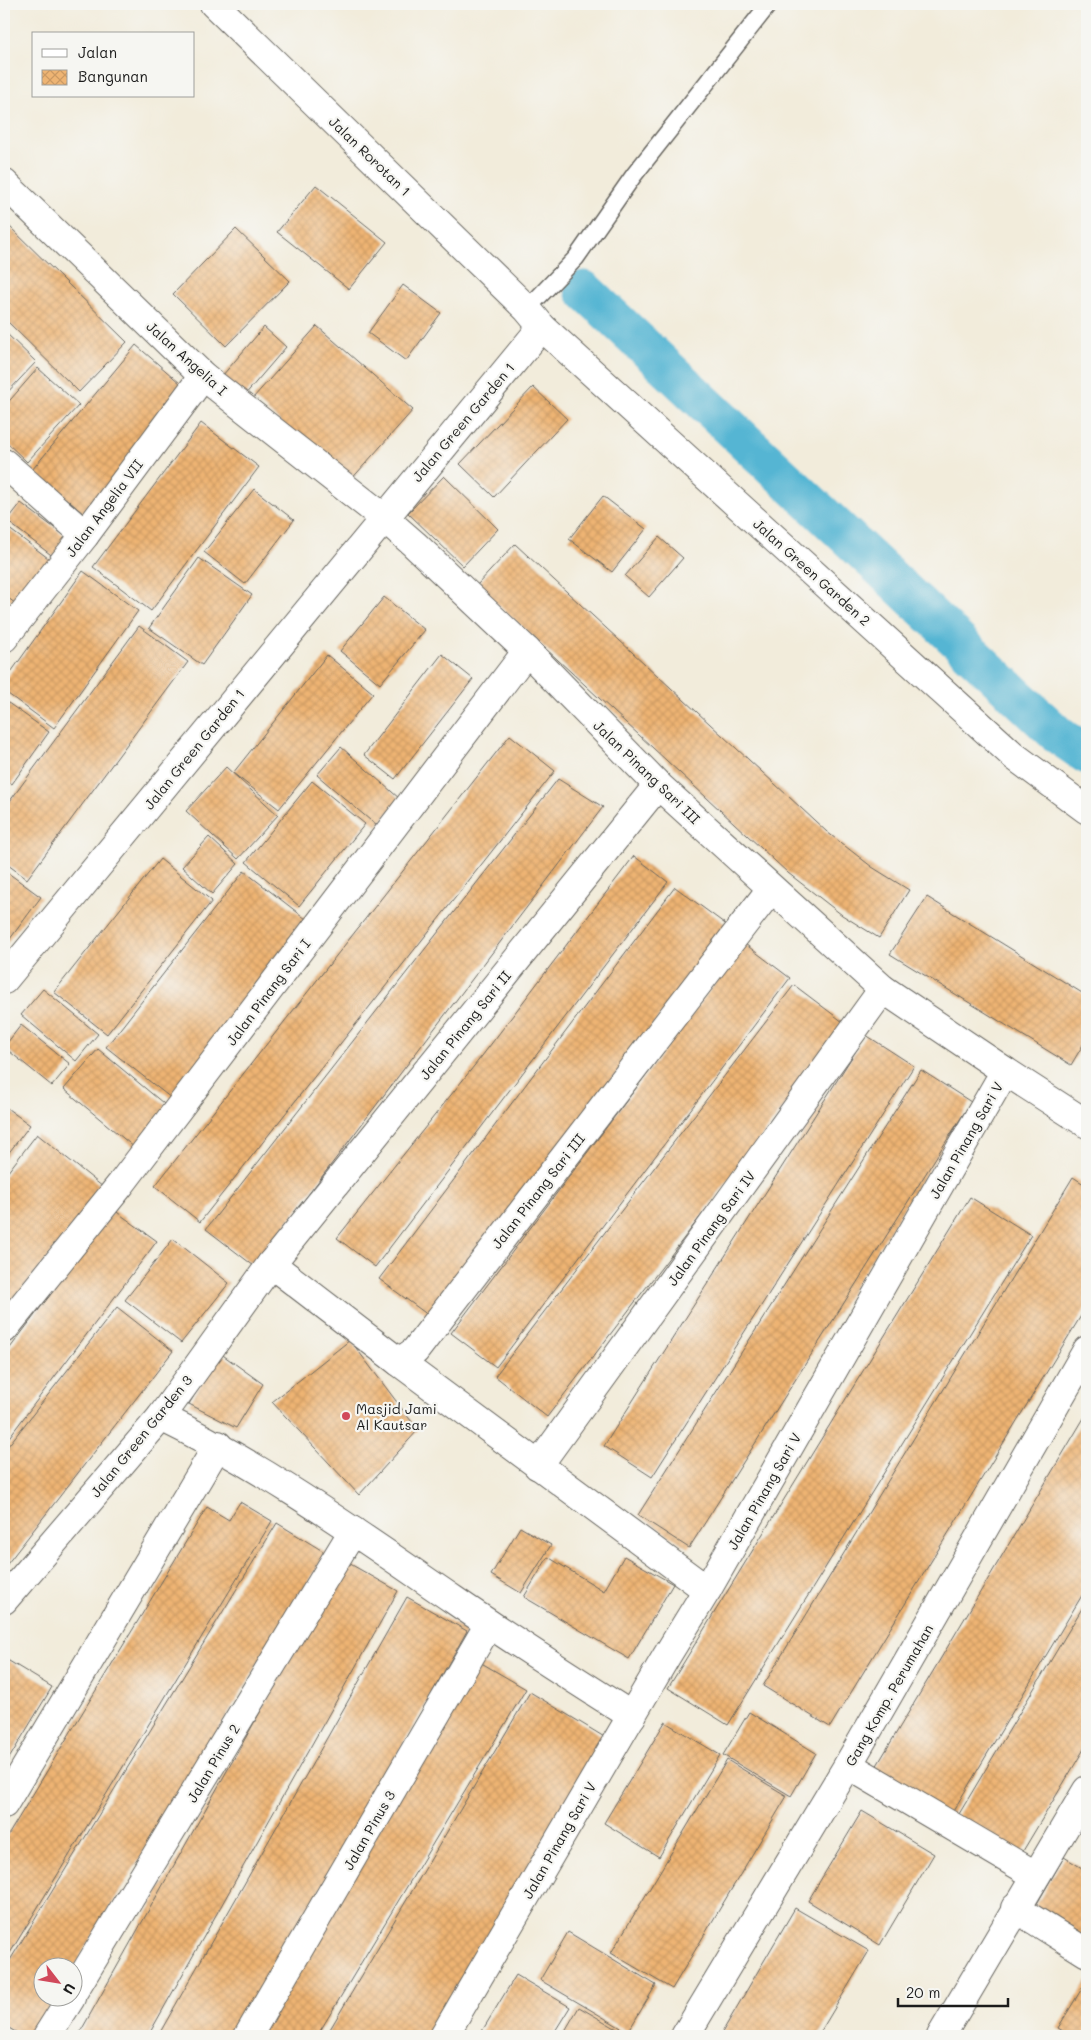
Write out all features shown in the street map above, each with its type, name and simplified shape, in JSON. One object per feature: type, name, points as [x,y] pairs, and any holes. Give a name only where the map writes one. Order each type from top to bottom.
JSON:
[{"type":"street","name":"Jalan Rorotan 1","points":[[214,4],[536,310]]},
{"type":"street","name":"Jalan Angelia I","points":[[4,184],[202,376],[383,517]]},
{"type":"street","name":"Jalan Green Garden 1","points":[[4,980],[383,517],[536,310]]},
{"type":"street","name":"Jalan Green Garden 2","points":[[536,310],[1014,756],[1087,810]]},
{"type":"street","name":"Jalan Angelia VII","points":[[4,638],[85,535],[202,376]]},
{"type":"street","points":[[4,463],[85,535]]},
{"type":"street","points":[[383,517],[527,652]]},
{"type":"street","name":"Jalan Pinang Sari III","points":[[527,652],[658,785],[883,989]]},
{"type":"street","name":"Jalan Pinang Sari I","points":[[4,1329],[121,1184],[527,652]]},
{"type":"street","name":"Jalan Pinang Sari II","points":[[270,1264],[658,785]]},
{"type":"street","name":"Jalan Pinang Sari III","points":[[399,1362],[415,1351],[771,889]]},
{"type":"street","name":"Jalan Pinang Sari V","points":[[444,2036],[707,1590],[1005,1071],[883,989]]},
{"type":"street","name":"Jalan Pinang Sari IV","points":[[538,1466],[883,989]]},
{"type":"street","points":[[1005,1071],[1087,1124]]},
{"type":"street","points":[[270,1264],[538,1466],[707,1590]]},
{"type":"street","name":"Jalan Green Garden 3","points":[[4,1600],[161,1417],[270,1264]]},
{"type":"street","name":"Gang Komp. Perumahan","points":[[685,2036],[848,1766],[1087,1350]]},
{"type":"street","points":[[161,1417],[218,1444],[353,1531],[489,1624],[632,1716]]},
{"type":"street","points":[[4,1804],[218,1444]]},
{"type":"street","name":"Jalan Pinus 2","points":[[82,1979],[353,1531]]},
{"type":"street","name":"Jalan Pinus 3","points":[[248,2036],[489,1624]]},
{"type":"street","points":[[848,1766],[1035,1875]]},
{"type":"street","points":[[941,2036],[1015,1908],[1087,1790]]},
{"type":"street","points":[[1015,1908],[1087,1953]]},
{"type":"street","name":"Jalan Pinus 2","points":[[47,2036],[64,2008]]},
{"type":"lane","points":[[536,310],[576,258],[634,176],[769,4]]},
{"type":"building","points":[[316,185],[387,242],[349,289],[277,232]]},
{"type":"building","points":[[4,221],[127,342],[79,392],[4,318]]},
{"type":"building","points":[[236,229],[290,281],[226,346],[173,294]]},
{"type":"building","points":[[403,285],[441,313],[406,361],[368,333]]},
{"type":"building","points":[[317,326],[413,410],[349,482],[253,398]]},
{"type":"building","points":[[264,327],[286,347],[244,396],[222,376]]},
{"type":"building","points":[[4,331],[36,362],[4,396]]},
{"type":"building","points":[[136,345],[188,390],[84,514],[32,470]]},
{"type":"building","points":[[38,368],[79,405],[27,462],[4,440],[4,407]]},
{"type":"building","points":[[533,387],[567,419],[494,497],[460,464]]},
{"type":"building","points":[[201,423],[259,467],[151,611],[93,567]]},
{"type":"building","points":[[444,476],[498,529],[463,566],[408,513]]},
{"type":"building","points":[[254,489],[294,520],[245,584],[204,552]]},
{"type":"building","points":[[603,496],[646,529],[612,572],[569,539]]},
{"type":"building","points":[[21,503],[73,542],[59,561],[7,521]]},
{"type":"building","points":[[4,525],[56,564],[23,609],[4,595]]},
{"type":"building","points":[[659,537],[683,558],[649,597],[625,576]]},
{"type":"building","points":[[515,544],[827,832],[872,867],[909,890],[879,938],[842,915],[788,873],[477,585]]},
{"type":"building","points":[[199,558],[252,595],[202,665],[149,628]]},
{"type":"building","points":[[83,571],[138,611],[54,728],[4,691],[4,682]]},
{"type":"building","points":[[384,597],[425,630],[380,684],[340,651]]},
{"type":"building","points":[[139,626],[188,662],[27,879],[4,862],[4,809]]},
{"type":"building","points":[[442,654],[473,679],[395,779],[364,755]]},
{"type":"building","points":[[327,655],[373,693],[279,809],[233,773]]},
{"type":"building","points":[[4,700],[49,732],[12,784],[4,779]]},
{"type":"building","points":[[510,735],[555,771],[200,1222],[155,1186]]},
{"type":"building","points":[[341,747],[400,799],[377,826],[317,775]]},
{"type":"building","points":[[226,767],[278,815],[238,859],[186,811]]},
{"type":"building","points":[[558,779],[603,807],[254,1266],[206,1229]]},
{"type":"building","points":[[312,781],[365,824],[299,906],[246,862]]},
{"type":"building","points":[[209,837],[238,864],[212,894],[182,867]]},
{"type":"building","points":[[634,856],[668,882],[375,1267],[337,1238],[482,1056]]},
{"type":"building","points":[[160,859],[212,901],[107,1034],[54,992]]},
{"type":"building","points":[[4,870],[41,897],[4,947]]},
{"type":"building","points":[[244,871],[315,926],[176,1102],[106,1047]]},
{"type":"building","points":[[675,887],[728,926],[432,1318],[379,1279]]},
{"type":"building","points":[[927,897],[1087,996],[1087,1038],[1071,1065],[890,954]]},
{"type":"building","points":[[745,944],[790,978],[496,1367],[451,1333]]},
{"type":"building","points":[[794,985],[847,1025],[547,1417],[495,1376]]},
{"type":"building","points":[[43,989],[98,1034],[76,1061],[21,1015]]},
{"type":"building","points":[[21,1025],[70,1064],[52,1086],[4,1047]]},
{"type":"building","points":[[866,1035],[914,1066],[652,1477],[604,1446]]},
{"type":"building","points":[[98,1049],[169,1108],[135,1148],[64,1089]]},
{"type":"building","points":[[921,1070],[971,1102],[689,1548],[638,1515]]},
{"type":"building","points":[[4,1106],[30,1125],[4,1159]]},
{"type":"building","points":[[37,1134],[103,1187],[4,1313],[4,1177]]},
{"type":"building","points":[[1073,1177],[1087,1186],[1087,1306],[830,1727],[763,1686]]},
{"type":"building","points":[[970,1197],[1031,1235],[728,1725],[668,1688]]},
{"type":"building","points":[[114,1210],[157,1241],[4,1444],[4,1356]]},
{"type":"building","points":[[173,1239],[229,1283],[181,1343],[125,1300]]},
{"type":"building","points":[[117,1307],[173,1351],[4,1568],[4,1451]]},
{"type":"building","name":"Masjid Jami Al Kautsar","points":[[350,1340],[418,1430],[359,1495],[272,1402]]},
{"type":"building","points":[[220,1353],[263,1384],[236,1428],[189,1404]]},
{"type":"building","points":[[1087,1413],[1087,1587],[949,1818],[873,1772]]},
{"type":"building","points":[[240,1502],[272,1521],[4,1963],[4,1842],[207,1507],[229,1520]]},
{"type":"building","points":[[277,1523],[326,1553],[79,1958],[32,1958],[32,2008],[49,2008],[31,2036],[22,2036],[4,2025],[4,1970]]},
{"type":"building","points":[[520,1527],[551,1545],[521,1593],[491,1575]]},
{"type":"building","points":[[624,1556],[673,1584],[629,1659],[524,1597],[548,1557],[604,1591]]},
{"type":"building","points":[[345,1561],[398,1591],[148,2036],[78,2036]]},
{"type":"building","points":[[407,1597],[467,1631],[398,1753],[237,2036],[158,2036]]},
{"type":"building","points":[[1087,1600],[1087,1744],[1020,1856],[956,1819]]},
{"type":"building","points":[[4,1658],[52,1687],[4,1767]]},
{"type":"building","points":[[478,1661],[526,1689],[317,2036],[257,2036]]},
{"type":"building","points":[[530,1692],[606,1738],[429,2036],[326,2036]]},
{"type":"building","points":[[749,1712],[816,1753],[791,1796],[723,1755]]},
{"type":"building","points":[[665,1722],[720,1755],[659,1857],[604,1823]]},
{"type":"building","points":[[727,1760],[787,1796],[672,1989],[611,1953]]},
{"type":"building","points":[[862,1811],[934,1854],[880,1945],[808,1901]]},
{"type":"building","points":[[1064,1857],[1087,1871],[1087,1947],[1031,1914]]},
{"type":"building","points":[[795,1908],[869,1951],[818,2036],[720,2036]]},
{"type":"building","points":[[568,1932],[656,1985],[628,2032],[540,1980]]},
{"type":"building","points":[[516,1975],[570,2007],[552,2036],[479,2036]]},
{"type":"building","points":[[1087,1980],[1087,2036],[1071,2036],[1058,2028]]},
{"type":"building","points":[[579,2007],[629,2036],[562,2036]]},
{"type":"waterway","points":[[584,290],[1058,735],[1087,755]]},
{"type":"place","name":"Masjid Jami Al Kautsar","points":[[346,1416]]}]
